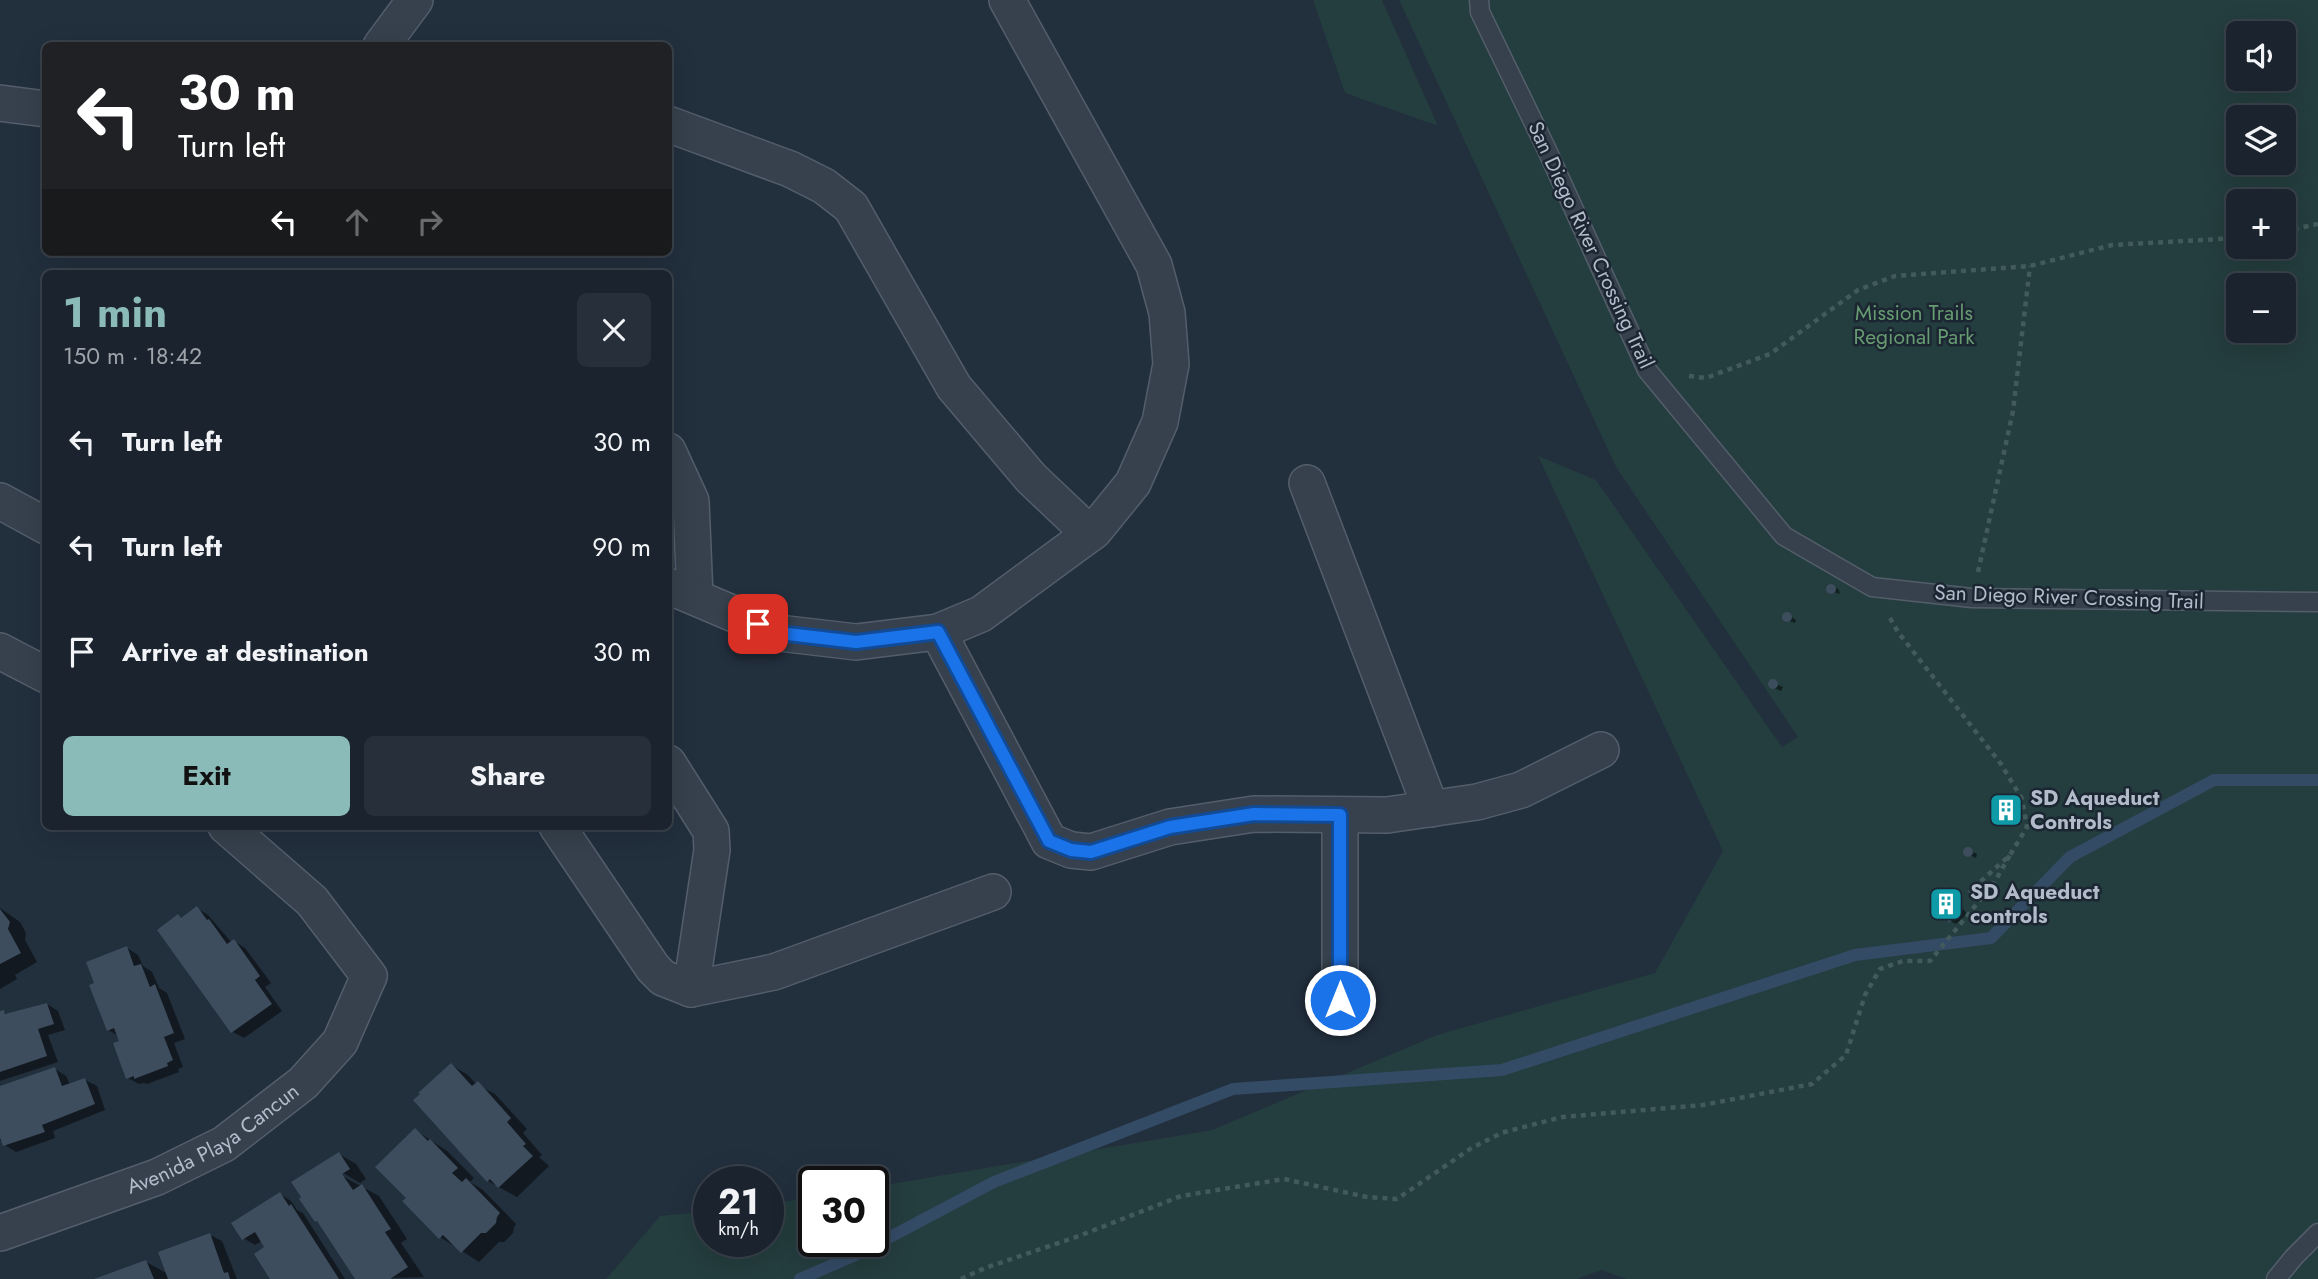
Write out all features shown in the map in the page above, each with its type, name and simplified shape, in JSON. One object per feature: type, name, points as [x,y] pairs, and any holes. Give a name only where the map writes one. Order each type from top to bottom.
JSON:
[{"type":"street","points":[[384,42],[415,0]]},
{"type":"street","points":[[672,460],[691,501],[682,592],[779,633],[856,642],[938,632],[981,614],[1090,534],[1133,483],[1160,422],[1171,364],[1167,313],[1154,265],[1007,0]]},
{"type":"street","points":[[0,103],[42,108]]},
{"type":"street","points":[[672,125],[790,169],[824,186],[851,207],[954,387],[1031,478],[1090,534]]},
{"type":"street","points":[[1307,483],[1431,809]]},
{"type":"street","points":[[0,501],[42,524]]},
{"type":"street","points":[[938,632],[1049,841],[1091,852],[1170,827],[1254,814],[1387,815],[1477,802],[1521,790],[1601,750]]},
{"type":"street","points":[[0,651],[42,673]]},
{"type":"street","points":[[672,768],[711,831],[712,850],[691,989]]},
{"type":"street","points":[[1340,815],[1340,1000]]},
{"type":"street","name":"Avenida Playa Cancun","points":[[0,1233],[157,1177],[223,1144],[303,1083],[340,1042],[369,976],[312,901],[231,830]]},
{"type":"street","points":[[560,830],[653,968],[663,978],[691,989],[774,972],[993,892]]},
{"type":"lane","name":"San Diego River Crossing Trail","points":[[1479,0],[1480,12],[1546,148],[1647,370],[1784,536],[1872,587],[1972,598],[2318,602]]},
{"type":"lane","points":[[2276,1279],[2294,1256],[2318,1233]]},
{"type":"path","points":[[2296,229],[2318,224]]},
{"type":"path","points":[[1647,370],[1706,378],[1770,354],[1858,290],[1895,276],[2030,266],[2112,245],[2226,239]]},
{"type":"path","points":[[1972,598],[2013,411],[2030,266]]},
{"type":"path","points":[[961,1279],[1181,1196],[1284,1179],[1367,1197],[1397,1199],[1469,1149],[1501,1133],[1562,1116],[1703,1105],[1812,1084],[1846,1055],[1865,995],[1880,969],[1903,961],[1930,961],[1994,883],[2027,827],[2022,799],[2001,764],[1898,632],[1872,587]]},
{"type":"path","points":[[1969,892],[2010,855]]},
{"type":"green space","points":[[1313,0],[1382,0],[1438,126],[1345,93]]},
{"type":"green space","name":"Mission Trails Regional Park","points":[[1399,0],[2318,0],[2318,1279],[1626,1279],[1601,1270],[1577,1279],[606,1279],[660,1216],[693,1213],[693,1257],[784,1257],[784,1202],[798,1199],[798,1257],[889,1257],[889,1184],[1212,1130],[1437,1035],[1655,973],[1723,851],[1538,456],[1596,480],[1782,747],[1798,737],[1616,467]]},
{"type":"building","points":[[1831,584],[1836,589],[1831,594],[1826,589]]},
{"type":"building","points":[[1787,612],[1792,617],[1787,622],[1782,617]]},
{"type":"building","points":[[1773,679],[1778,684],[1773,689],[1768,684]]},
{"type":"building","name":"SD Aqueduct Controls","points":[[2006,805],[2011,810],[2006,815],[2001,810]]},
{"type":"building","name":"SD Aqueduct Controls","points":[[1968,847],[1973,852],[1968,857],[1963,852]]},
{"type":"building","name":"SD Aqueduct controls","points":[[1945,887],[1963,910],[1949,923],[1929,898]]},
{"type":"building","points":[[197,906],[227,944],[234,939],[260,976],[255,980],[272,1004],[231,1033],[157,930],[178,914],[181,918]]},
{"type":"building","points":[[0,909],[10,922],[8,929],[21,953],[0,964]]},
{"type":"building","points":[[127,946],[134,966],[141,964],[150,987],[155,984],[174,1033],[164,1037],[173,1060],[167,1063],[168,1066],[134,1079],[134,1076],[126,1079],[113,1043],[119,1041],[114,1028],[107,1031],[89,985],[94,983],[86,962]]},
{"type":"building","points":[[47,1003],[54,1024],[38,1029],[47,1056],[0,1072],[0,1011],[4,1010],[5,1014]]},
{"type":"building","points":[[451,1063],[472,1086],[478,1081],[511,1118],[507,1122],[533,1156],[498,1188],[490,1179],[487,1182],[413,1100]]},
{"type":"building","points":[[55,1067],[62,1086],[85,1078],[95,1104],[42,1125],[45,1132],[3,1146],[0,1138],[0,1086]]},
{"type":"building","points":[[415,1128],[428,1141],[430,1139],[458,1168],[452,1173],[462,1182],[466,1178],[500,1213],[496,1223],[486,1233],[481,1233],[461,1253],[443,1235],[439,1239],[402,1201],[406,1198],[375,1167]]},
{"type":"building","points":[[339,1152],[350,1169],[342,1174],[353,1190],[362,1184],[391,1229],[385,1232],[408,1267],[390,1279],[355,1279],[317,1221],[315,1222],[299,1199],[301,1197],[291,1182]]},
{"type":"building","points":[[280,1192],[289,1206],[291,1204],[339,1279],[270,1279],[254,1254],[264,1247],[255,1232],[242,1240],[231,1223]]},
{"type":"building","points":[[210,1233],[224,1273],[228,1272],[230,1279],[168,1279],[158,1252]]},
{"type":"building","points":[[146,1260],[154,1279],[94,1279]]},
{"type":"waterway","points":[[800,1279],[860,1253],[994,1182],[1233,1089],[1502,1070],[1855,955],[1991,938],[2070,857],[2214,780],[2318,780]]},
{"type":"place","name":"SD Aqueduct Controls","points":[[2006,810]]},
{"type":"place","name":"SD Aqueduct controls","points":[[1946,904]]},
{"type":"route","points":[[758,624],[779,633],[856,642],[938,632],[1049,841],[1071,850],[1091,852],[1170,827],[1254,814],[1340,815],[1340,1000]]}]
